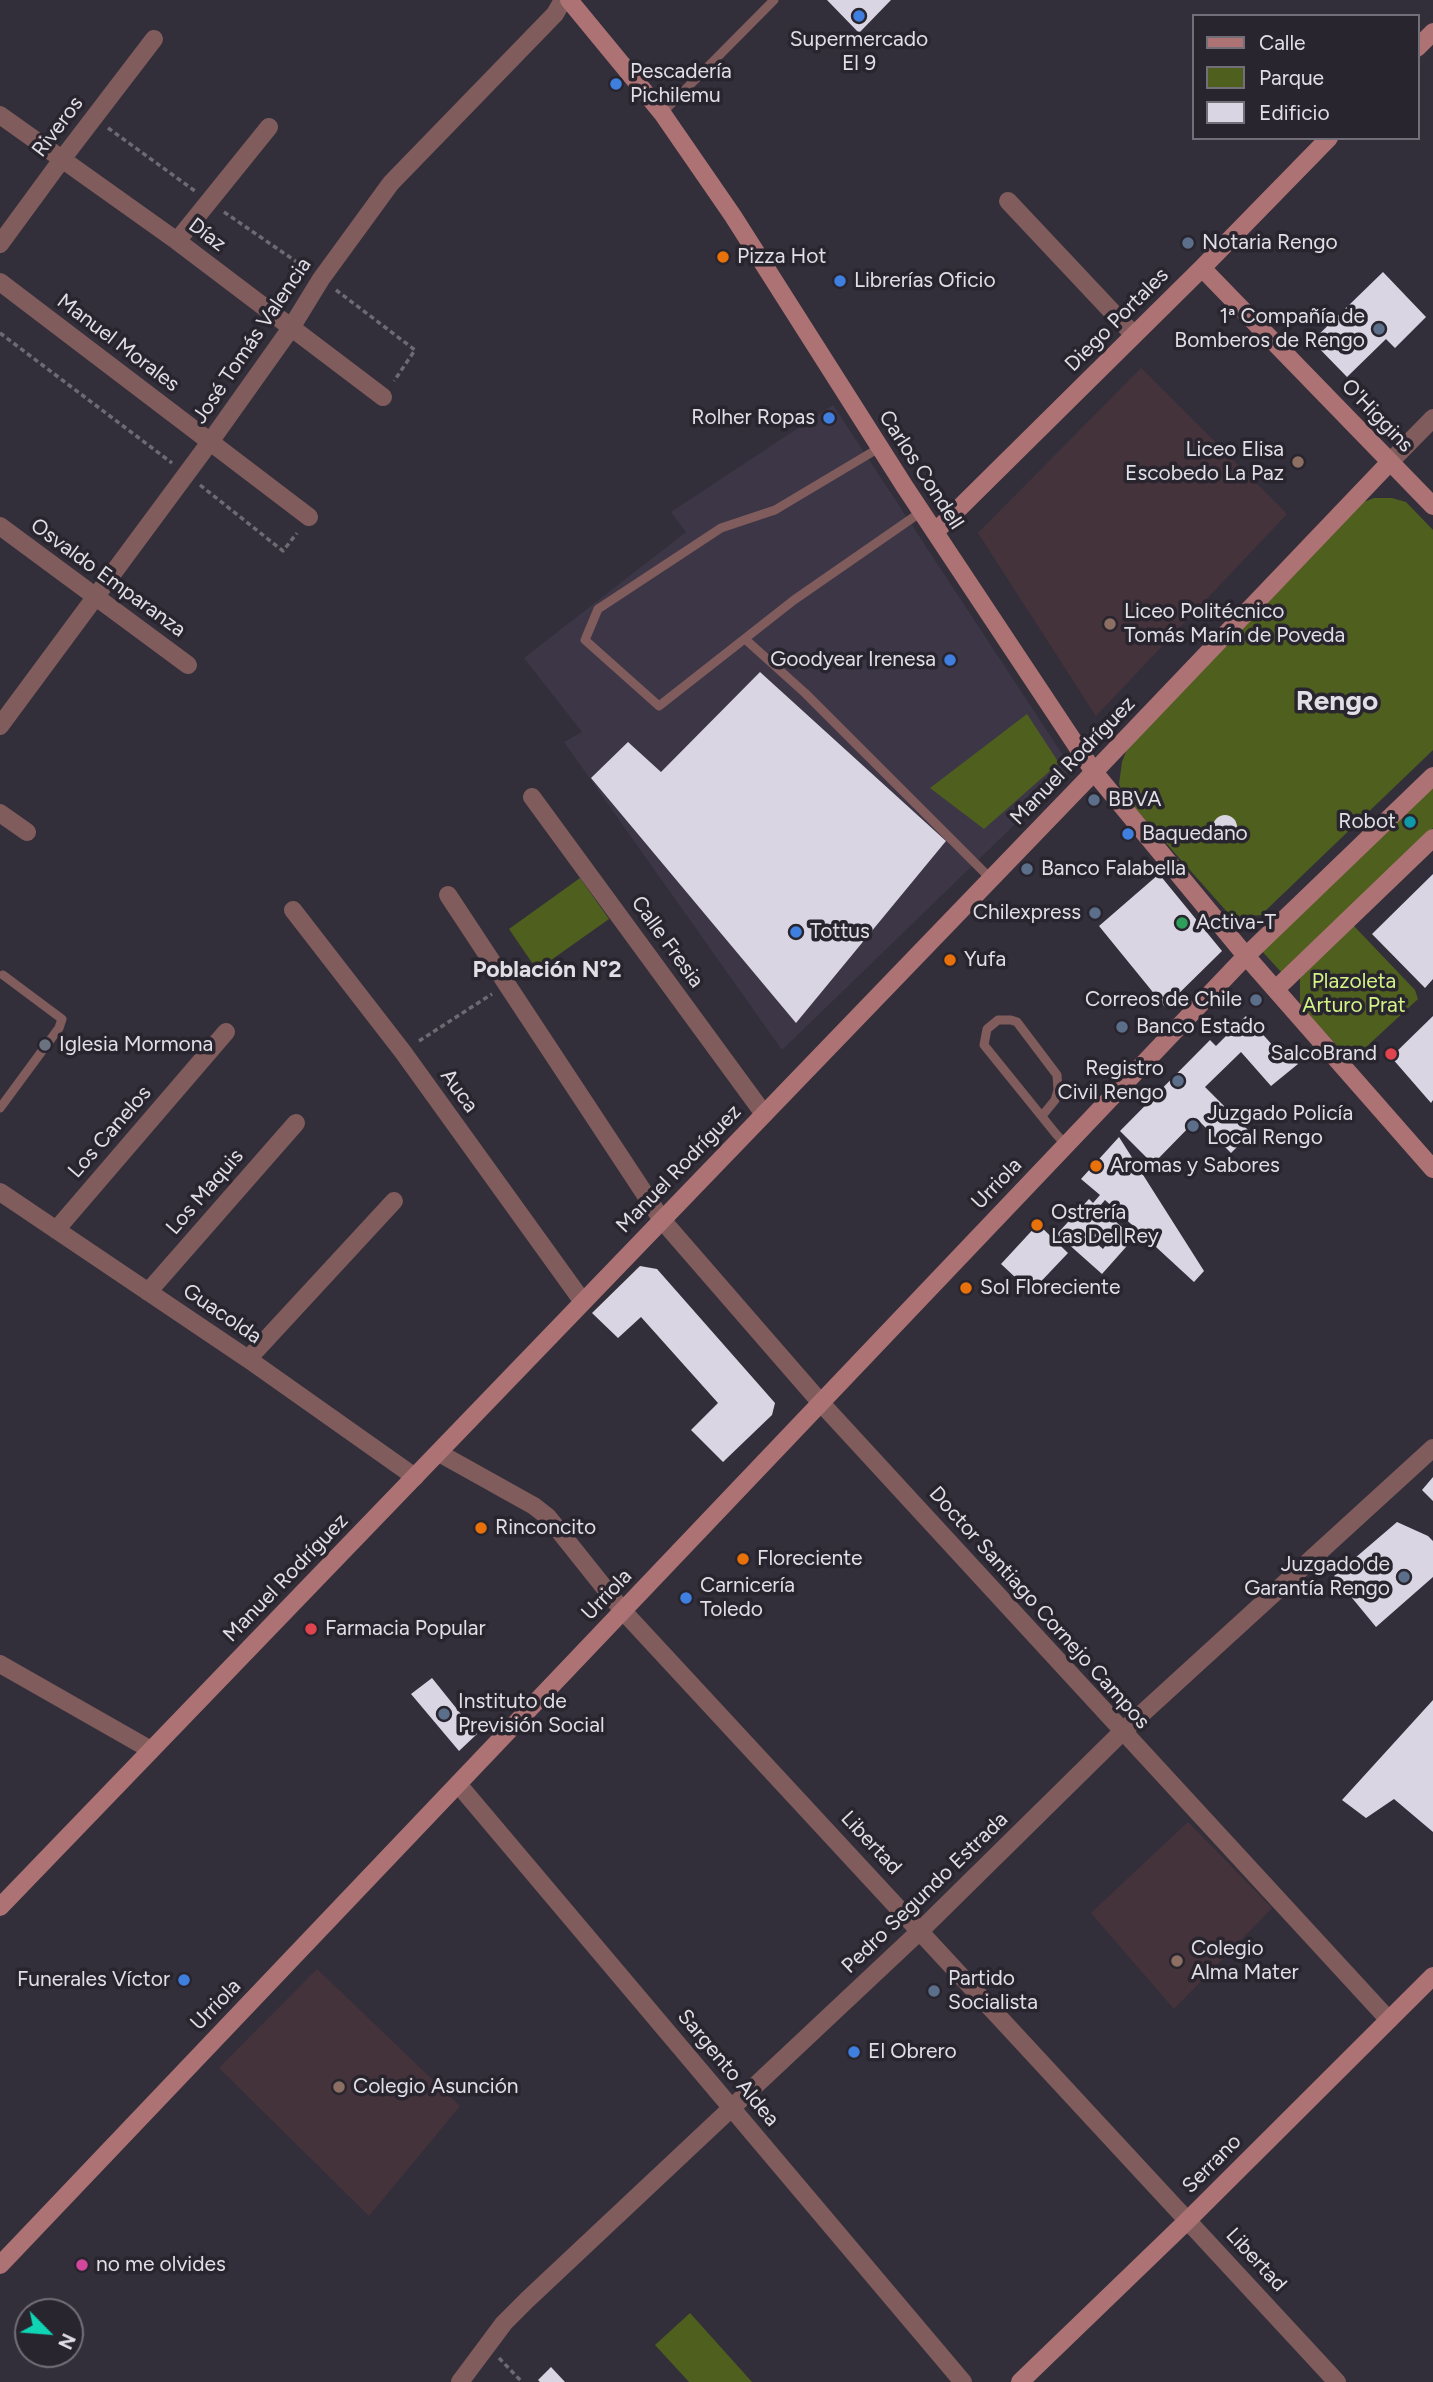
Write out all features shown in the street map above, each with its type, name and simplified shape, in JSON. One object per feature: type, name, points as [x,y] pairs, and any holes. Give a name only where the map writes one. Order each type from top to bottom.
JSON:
[{"type":"main road","name":"Carlos Condell","points":[[569,0],[662,113],[733,216],[879,448],[1094,772],[1246,956],[1433,1169]]},
{"type":"main road","points":[[1419,46],[1433,32]]},
{"type":"main road","name":"Diego Portales","points":[[935,532],[1327,140]]},
{"type":"main road","name":"O'Higgins","points":[[1202,268],[1433,506]]},
{"type":"main road","name":"Manuel Rodríguez","points":[[0,1907],[1390,462]]},
{"type":"main road","name":"Urriola","points":[[0,2265],[1246,956],[1433,776]]},
{"type":"main road","points":[[1276,989],[1433,838]]},
{"type":"main road","name":"Serrano","points":[[1020,2382],[1188,2220],[1433,1976]]},
{"type":"street","name":"José Tomás Valencia","points":[[0,726],[210,442],[291,328],[321,279],[391,183],[555,14],[563,0]]},
{"type":"street","name":"Riveros","points":[[0,244],[154,39]]},
{"type":"street","name":"Díaz","points":[[0,115],[177,241],[383,397]]},
{"type":"street","points":[[177,241],[269,127]]},
{"type":"street","points":[[1009,201],[1134,335]]},
{"type":"street","name":"Manuel Morales","points":[[0,282],[309,517]]},
{"type":"street","points":[[1390,462],[1433,418]]},
{"type":"street","name":"Osvaldo Emparanza","points":[[0,526],[188,665]]},
{"type":"street","name":"Calle Fresia","points":[[532,797],[764,1114]]},
{"type":"street","points":[[0,813],[27,832]]},
{"type":"street","name":"Doctor Santiago Cornejo Campos","points":[[448,895],[662,1220],[821,1403],[1389,2020]]},
{"type":"street","name":"Auca","points":[[293,910],[403,1052],[583,1302]]},
{"type":"street","name":"Los Canelos","points":[[56,1230],[226,1032]]},
{"type":"street","name":"Los Maquis","points":[[148,1292],[296,1123]]},
{"type":"street","name":"Guacolda","points":[[0,1192],[248,1359],[415,1477]]},
{"type":"street","points":[[248,1359],[394,1201]]},
{"type":"street","name":"Pedro Segundo Estrada","points":[[460,2382],[527,2300],[920,1930],[1122,1732],[1433,1448]]},
{"type":"street","name":"Libertad","points":[[439,1453],[534,1506],[548,1517],[623,1611],[1337,2382]]},
{"type":"street","points":[[0,1664],[151,1750]]},
{"type":"street","name":"Sargento Aldea","points":[[458,1784],[963,2382]]},
{"type":"lane","points":[[662,113],[774,0]]},
{"type":"lane","points":[[879,448],[775,510],[721,528],[598,609],[585,640],[659,706],[794,600],[921,512]]},
{"type":"lane","points":[[745,639],[805,693],[991,879]]},
{"type":"lane","points":[[0,1108],[59,1028],[62,1019],[3,975]]},
{"type":"lane","points":[[1042,1116],[1055,1100],[1058,1090],[1057,1075],[1017,1022],[998,1020],[987,1029],[984,1045],[1042,1116],[1066,1145]]},
{"type":"path","points":[[94,117],[321,279],[415,350],[383,397]]},
{"type":"path","points":[[0,333],[283,551],[309,517]]},
{"type":"path","points":[[403,1052],[508,984]]},
{"type":"path","points":[[487,2346],[522,2382]]},
{"type":"shaded area","name":"Liceo Politécnico Tomás Marín de Poveda","points":[[1141,368],[1287,514],[1096,716],[978,533]]},
{"type":"shaded area","points":[[833,405],[1072,769],[782,1050],[564,742],[582,732],[524,658],[686,532],[671,512]]},
{"type":"shaded area","name":"Colegio Alma Mater","points":[[1188,1822],[1272,1908],[1174,2009],[1091,1913]]},
{"type":"shaded area","name":"Colegio Asunción","points":[[317,1969],[460,2106],[369,2216],[219,2068]]},
{"type":"green space","points":[[1374,498],[1392,498],[1406,502],[1433,530],[1433,750],[1261,915],[1239,917],[1228,913],[1125,797],[1119,784],[1122,762],[1127,749],[1361,503]]},
{"type":"green space","points":[[1027,714],[1059,763],[984,829],[930,788]]},
{"type":"green space","points":[[1433,782],[1433,828],[1282,973],[1260,949]]},
{"type":"green space","points":[[580,878],[609,919],[537,970],[509,929]]},
{"type":"green space","name":"Plazoleta Arturo Prat","points":[[1353,925],[1415,990],[1418,999],[1351,1061],[1300,1005],[1300,978]]},
{"type":"green space","points":[[690,2313],[752,2382],[689,2382],[655,2345]]},
{"type":"building","name":"Supermercado El 9","points":[[827,0],[891,0],[859,33]]},
{"type":"building","points":[[1383,272],[1426,317],[1395,348],[1386,339],[1347,377],[1312,341]]},
{"type":"building","name":"Tottus","points":[[760,672],[946,841],[796,1023],[591,778],[628,742],[661,772]]},
{"type":"building","points":[[1225,815],[1236,822],[1237,827],[1230,838],[1225,839],[1214,832],[1213,827],[1220,816]]},
{"type":"building","points":[[1159,874],[1222,951],[1165,1007],[1099,926]]},
{"type":"building","points":[[1433,874],[1433,979],[1425,988],[1372,934]]},
{"type":"building","points":[[1246,1016],[1276,1049],[1282,1044],[1298,1064],[1271,1086],[1241,1052],[1205,1087],[1251,1133],[1231,1153],[1197,1119],[1153,1164],[1120,1131],[1210,1040],[1216,1046]]},
{"type":"building","points":[[1433,1016],[1433,1100],[1431,1103],[1391,1057]]},
{"type":"building","points":[[1119,1137],[1204,1271],[1194,1282],[1105,1200],[1099,1207],[1134,1238],[1102,1274],[1057,1234],[1089,1199],[1093,1203],[1100,1195],[1081,1179]],"holes":[[[1101,1234],[1109,1241],[1103,1249],[1094,1241]]]},
{"type":"building","points":[[1038,1224],[1068,1253],[1031,1292],[1001,1264]]},
{"type":"building","points":[[640,1266],[657,1269],[775,1403],[772,1415],[723,1462],[691,1430],[718,1403],[641,1317],[618,1338],[592,1313]]},
{"type":"building","points":[[1433,1477],[1433,1501],[1422,1490]]},
{"type":"building","points":[[1397,1522],[1433,1541],[1433,1577],[1376,1627],[1334,1576]]},
{"type":"building","name":"Instituto de Previsión Social","points":[[432,1678],[477,1734],[459,1751],[411,1694]]},
{"type":"building","points":[[1433,1700],[1433,1832],[1394,1799],[1366,1818],[1342,1800]]},
{"type":"building","points":[[551,2367],[565,2382],[538,2380]]},
{"type":"place","name":"Supermercado El 9","points":[[859,16]]},
{"type":"place","name":"Pescadería Pichilemu","points":[[616,84]]},
{"type":"place","name":"Notaria Rengo","points":[[1188,243]]},
{"type":"place","name":"Pizza Hot","points":[[723,257]]},
{"type":"place","name":"Librerías Oficio","points":[[840,281]]},
{"type":"place","name":"1ª Compañía de Bomberos de Rengo","points":[[1379,329]]},
{"type":"place","name":"Rolher Ropas","points":[[829,418]]},
{"type":"place","name":"Liceo Elisa Escobedo La Paz","points":[[1298,462]]},
{"type":"place","name":"Liceo Politécnico Tomás Marín de Poveda","points":[[1110,624]]},
{"type":"place","name":"Goodyear Irenesa","points":[[950,660]]},
{"type":"place","name":"BBVA","points":[[1094,800]]},
{"type":"place","name":"Robot","points":[[1410,822]]},
{"type":"place","name":"Baquedano","points":[[1128,834]]},
{"type":"place","name":"Banco Falabella","points":[[1027,869]]},
{"type":"place","name":"Chilexpress","points":[[1095,913]]},
{"type":"place","name":"Activa-T","points":[[1182,923]]},
{"type":"place","name":"Tottus","points":[[796,932]]},
{"type":"place","name":"Yufa","points":[[950,960]]},
{"type":"place","name":"Correos de Chile","points":[[1256,1000]]},
{"type":"place","name":"Banco Estado","points":[[1122,1027]]},
{"type":"place","name":"Iglesia Mormona","points":[[45,1045]]},
{"type":"place","name":"SalcoBrand","points":[[1391,1054]]},
{"type":"place","name":"Registro Civil Rengo","points":[[1178,1081]]},
{"type":"place","name":"Juzgado Policía Local Rengo","points":[[1193,1126]]},
{"type":"place","name":"Aromas y Sabores","points":[[1096,1166]]},
{"type":"place","name":"Ostrería Las Del Rey","points":[[1037,1225]]},
{"type":"place","name":"Sol Floreciente","points":[[966,1288]]},
{"type":"place","name":"Rinconcito","points":[[481,1528]]},
{"type":"place","name":"Floreciente","points":[[743,1559]]},
{"type":"place","name":"Juzgado de Garantía Rengo","points":[[1404,1577]]},
{"type":"place","name":"Carnicería Toledo","points":[[686,1598]]},
{"type":"place","name":"Farmacia Popular","points":[[311,1629]]},
{"type":"place","name":"Instituto de Previsión Social","points":[[444,1714]]},
{"type":"place","name":"Colegio Alma Mater","points":[[1177,1961]]},
{"type":"place","name":"Funerales Víctor","points":[[184,1980]]},
{"type":"place","name":"Partido Socialista","points":[[934,1991]]},
{"type":"place","name":"El Obrero","points":[[854,2052]]},
{"type":"place","name":"Colegio Asunción","points":[[339,2087]]},
{"type":"place","name":"no me olvides","points":[[82,2265]]},
{"type":"district","name":"Rengo","points":[[1337,702]]},
{"type":"district","name":"Población N°2","points":[[547,970]]}]
